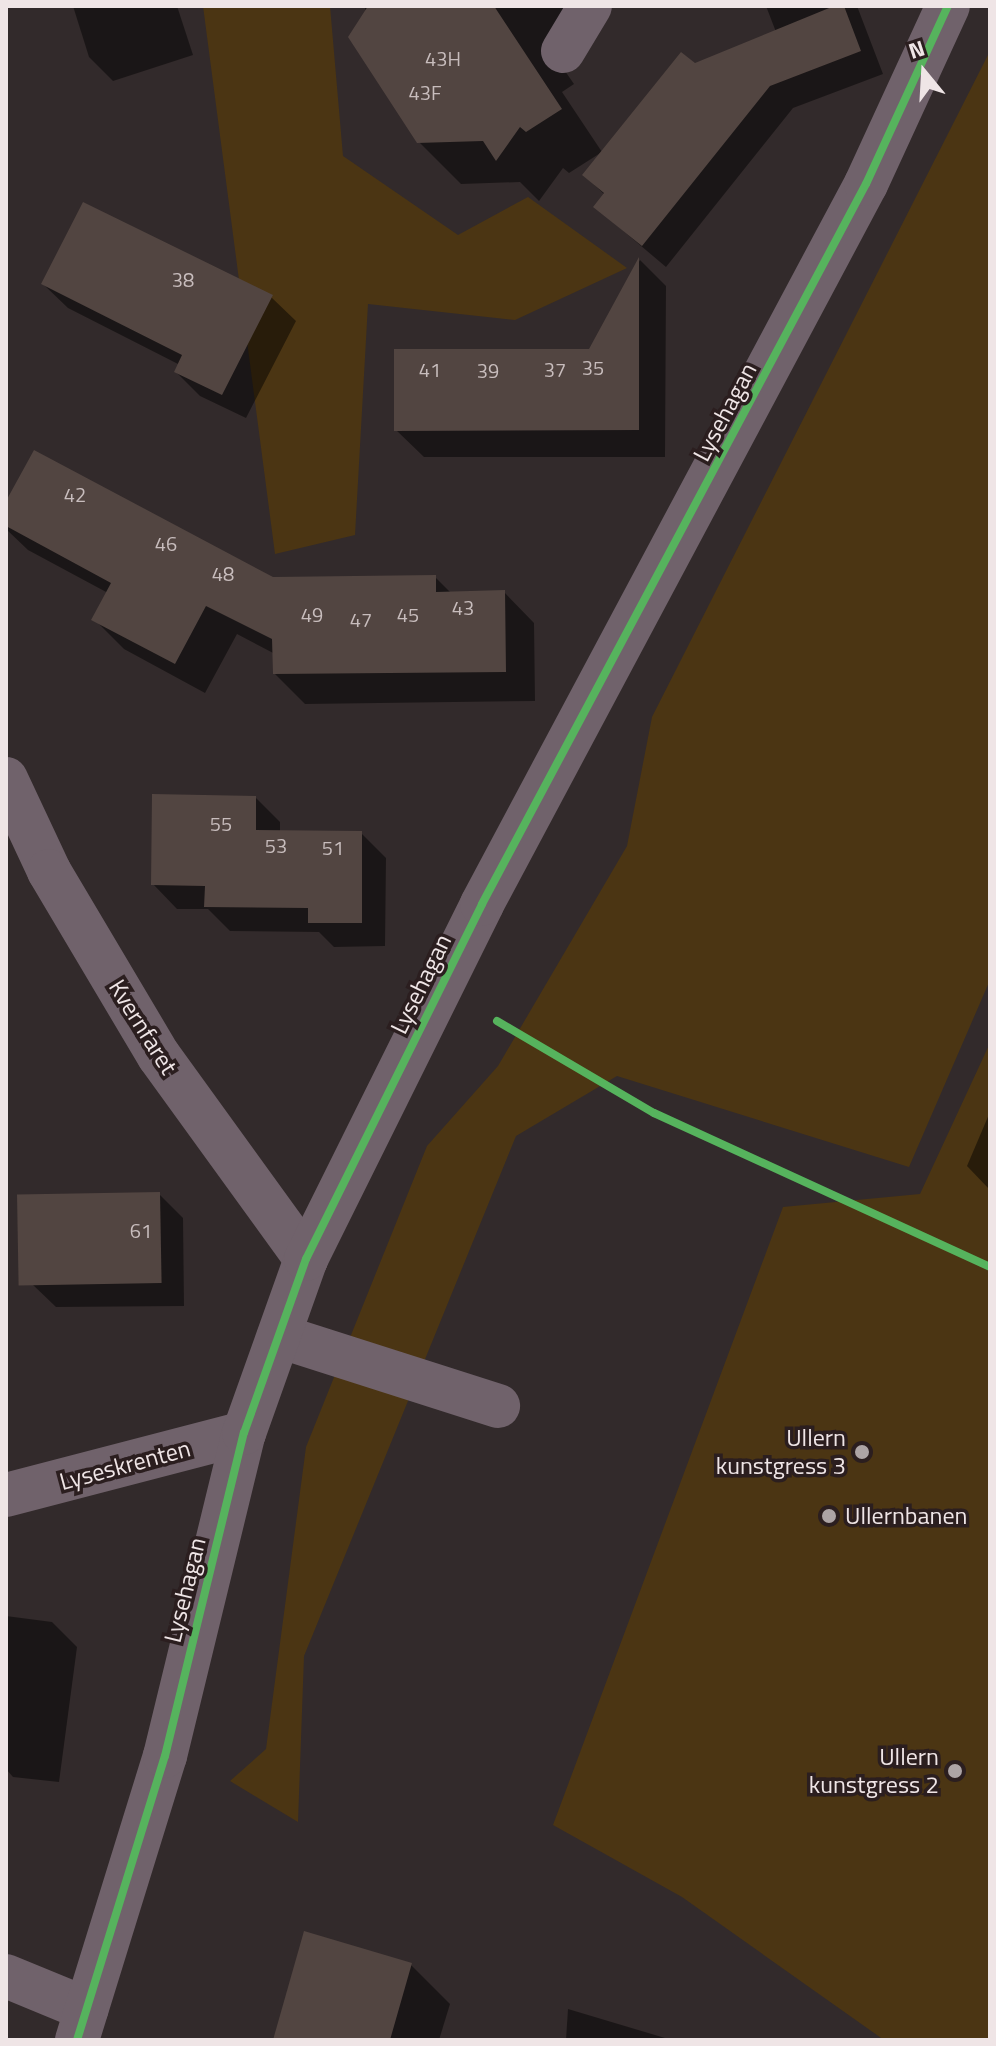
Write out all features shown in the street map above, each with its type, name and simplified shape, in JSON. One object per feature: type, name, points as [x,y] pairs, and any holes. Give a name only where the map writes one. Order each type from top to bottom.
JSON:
[{"type":"street","points":[[563,51],[590,6]]},
{"type":"street","name":"Lysehagan","points":[[6,1976],[82,2024],[165,1756],[244,1433],[306,1259],[482,904],[866,184],[948,6]]},
{"type":"street","name":"Kvernfaret","points":[[6,779],[49,871],[159,1056],[306,1259]]},
{"type":"street","points":[[279,1336],[498,1406]]},
{"type":"street","name":"Lyseskrenten","points":[[6,1495],[244,1433]]},
{"type":"shaded area","points":[[203,6],[330,6],[343,156],[458,235],[528,197],[627,268],[515,320],[368,304],[355,535],[275,554]]},
{"type":"shaded area","points":[[990,51],[990,980],[909,1167],[617,1076],[516,1136],[304,1656],[298,1822],[230,1781],[266,1749],[306,1447],[427,1146],[498,1066],[627,846],[652,717]]},
{"type":"shaded area","name":"Ullernbanen","points":[[990,1043],[990,2040],[884,2040],[682,1897],[553,1825],[783,1207],[920,1194]]},
{"type":"building","points":[[368,6],[494,6],[562,109],[526,132],[520,127],[496,161],[483,141],[417,143],[348,37]]},
{"type":"building","points":[[834,6],[844,6],[861,51],[770,86],[642,246],[593,207],[604,193],[582,175],[681,52],[695,63]]},
{"type":"building","points":[[83,202],[273,295],[222,395],[174,372],[182,355],[41,284]]},
{"type":"building","points":[[639,257],[639,430],[394,431],[394,349],[589,349]]},
{"type":"building","points":[[34,450],[273,577],[436,575],[436,592],[505,590],[506,672],[273,674],[272,639],[206,606],[175,664],[91,620],[111,583],[6,526],[6,501]]},
{"type":"building","points":[[152,794],[256,796],[256,830],[362,831],[362,923],[308,923],[308,908],[204,907],[205,886],[151,885]]},
{"type":"building","points":[[160,1192],[162,1283],[19,1285],[17,1194]]},
{"type":"building","points":[[304,1931],[412,1963],[390,2040],[273,2040]]},
{"type":"cycle path","points":[[77,2040],[165,1756],[244,1433],[306,1259],[482,904],[866,184],[948,6]]},
{"type":"cycle path","points":[[497,1021],[654,1113],[990,1267]]},
{"type":"place","name":"Ullern kunstgress 3","points":[[862,1452]]},
{"type":"place","name":"Ullernbanen","points":[[829,1516]]},
{"type":"place","name":"Ullern kunstgress 2","points":[[955,1771]]}]
